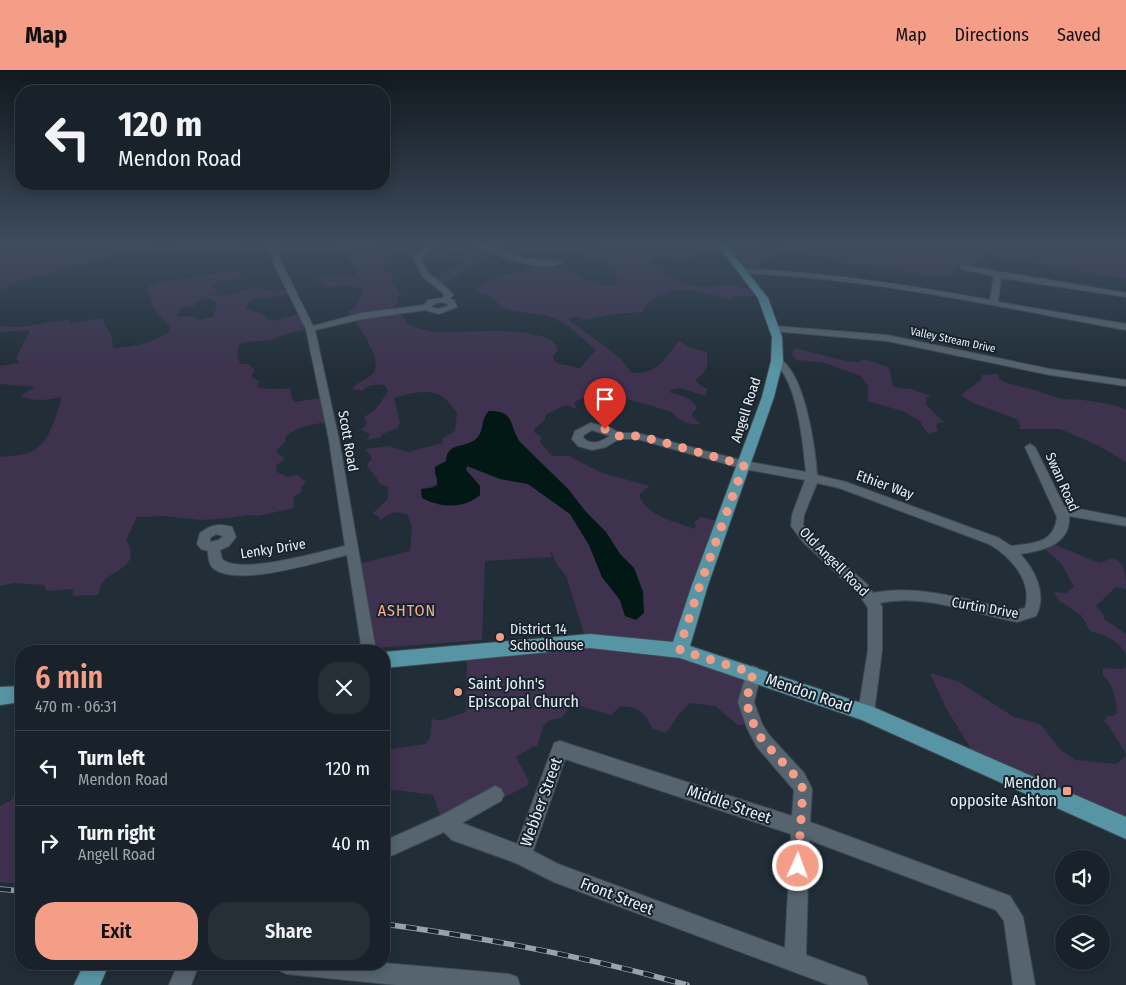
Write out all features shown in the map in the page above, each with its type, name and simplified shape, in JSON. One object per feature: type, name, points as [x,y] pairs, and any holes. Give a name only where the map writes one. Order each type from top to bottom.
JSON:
[{"type":"main road","name":"Angell Road","points":[[680,650],[700,585],[768,397],[777,361],[775,329],[763,298],[755,287]]},
{"type":"main road","name":"Mendon Road","points":[[390,659],[590,641],[680,650],[753,673],[866,713],[1126,828]]},
{"type":"main road","points":[[0,696],[15,695]]},
{"type":"main road","points":[[87,985],[94,970]]},
{"type":"street","name":"Scott Road","points":[[289,287],[310,330],[316,352],[334,440],[368,645]]},
{"type":"street","points":[[310,330],[362,316],[428,307],[436,301],[446,300],[447,292],[440,287]]},
{"type":"street","points":[[886,287],[921,290],[1126,327]]},
{"type":"street","points":[[994,304],[996,287]]},
{"type":"street","points":[[1073,287],[1126,295]]},
{"type":"street","name":"Valley Stream Drive","points":[[775,329],[887,338],[1050,372],[1126,384]]},
{"type":"street","name":"Old Angell Road","points":[[777,361],[788,373],[794,384],[802,413],[812,478],[796,521],[798,528],[871,599],[876,616],[875,642],[866,713]]},
{"type":"street","name":"Ethier Way","points":[[617,436],[637,436],[744,465],[842,485],[994,540],[1010,551]]},
{"type":"street","name":"Swan Road","points":[[1010,551],[1047,544],[1058,538],[1064,526],[1060,510],[1030,447]]},
{"type":"street","points":[[1060,510],[1126,522]]},
{"type":"street","name":"Lenky Drive","points":[[214,547],[214,556],[218,564],[230,570],[242,571],[280,565],[351,549]]},
{"type":"street","name":"Curtin Drive","points":[[871,599],[888,594],[909,596],[1022,616],[1030,612],[1034,605],[1033,591],[1022,564],[1010,551]]},
{"type":"street","points":[[753,673],[746,702],[755,728],[763,741],[798,779],[803,789],[795,962]]},
{"type":"street","name":"Middle Street","points":[[560,748],[800,828],[1003,903],[1015,924],[1024,985]]},
{"type":"street","name":"Webber Street","points":[[522,856],[560,748]]},
{"type":"street","points":[[390,847],[446,822],[495,795]]},
{"type":"street","name":"Front Street","points":[[446,822],[459,833],[522,856],[554,872],[857,985]]},
{"type":"street","points":[[180,985],[186,970]]},
{"type":"street","points":[[350,970],[509,985]]},
{"type":"shaded area","points":[[147,287],[212,287],[218,290],[214,293],[217,296],[233,294],[256,287],[272,292],[289,289],[292,294],[253,300],[248,303],[246,309],[263,314],[272,321],[301,314],[307,329],[282,335],[275,339],[241,343],[237,354],[241,364],[249,364],[255,371],[252,374],[252,378],[259,381],[257,387],[269,389],[290,388],[292,399],[296,402],[325,397],[329,422],[295,430],[285,437],[285,442],[277,450],[277,454],[283,456],[284,459],[276,466],[277,472],[287,477],[298,475],[306,482],[301,487],[302,491],[293,498],[294,508],[258,516],[248,515],[201,520],[164,516],[137,517],[126,540],[131,556],[129,562],[102,583],[98,595],[72,596],[74,589],[47,591],[44,585],[14,583],[0,586],[0,457],[28,453],[41,444],[50,431],[61,400],[60,397],[40,400],[25,398],[20,396],[35,387],[0,384],[0,366],[19,363],[16,358],[30,330],[0,332],[0,326],[18,327],[69,320],[72,323],[102,318],[112,338],[113,348],[143,344],[170,331],[169,326],[150,304],[153,302],[146,291]],"holes":[[[206,298],[217,302],[214,316],[197,320],[194,316],[176,316],[182,308],[195,306],[195,303]]]},
{"type":"shaded area","points":[[353,287],[395,287],[401,295],[397,296],[397,303],[392,311],[404,317],[409,325],[420,329],[435,332],[503,331],[540,336],[552,341],[558,350],[553,356],[554,361],[579,369],[596,350],[574,330],[555,318],[504,309],[498,306],[498,303],[485,293],[476,293],[479,287],[757,288],[762,296],[735,296],[729,299],[694,291],[678,290],[652,300],[643,312],[612,314],[586,320],[574,316],[568,319],[621,359],[632,373],[649,371],[655,368],[679,341],[689,347],[707,352],[706,369],[695,380],[702,387],[708,389],[706,396],[680,388],[670,390],[671,393],[692,401],[697,408],[692,413],[692,416],[701,424],[685,422],[672,412],[636,401],[607,396],[593,396],[582,398],[574,403],[577,409],[566,405],[545,415],[545,420],[535,428],[534,432],[541,437],[540,442],[552,456],[569,456],[602,473],[650,486],[639,495],[648,508],[662,517],[694,529],[696,525],[694,522],[701,517],[725,523],[678,648],[759,677],[752,704],[755,723],[738,725],[715,706],[690,703],[679,714],[666,733],[653,729],[644,715],[637,709],[621,706],[611,715],[576,705],[569,708],[562,718],[546,723],[537,747],[534,746],[516,757],[529,782],[527,786],[444,826],[433,795],[390,790],[390,749],[426,744],[430,737],[432,718],[434,720],[442,720],[466,712],[467,654],[587,644],[567,578],[555,561],[551,550],[551,557],[485,561],[482,640],[390,647],[390,645],[375,645],[359,564],[410,551],[412,526],[407,514],[393,513],[381,520],[377,515],[372,514],[388,499],[388,487],[380,484],[368,467],[367,465],[372,458],[365,449],[388,446],[408,452],[443,443],[443,438],[455,431],[457,413],[444,398],[432,393],[419,392],[394,398],[400,423],[398,428],[382,434],[381,437],[367,440],[370,434],[361,430],[367,424],[364,417],[375,410],[388,392],[386,386],[380,385],[370,386],[362,391],[352,389],[372,374],[376,366],[372,349],[347,311],[354,309],[364,291]],"holes":[[[489,411],[503,414],[510,420],[519,441],[568,489],[586,512],[606,532],[620,554],[634,568],[625,616],[620,600],[602,577],[589,545],[570,514],[528,484],[500,479],[467,466],[466,470],[476,480],[422,498],[421,489],[437,485],[438,479],[434,473],[447,461],[452,447],[466,444],[478,437]]]},
{"type":"shaded area","points":[[794,348],[846,361],[859,362],[863,359],[886,366],[890,370],[893,387],[911,389],[931,396],[926,398],[926,405],[944,422],[938,423],[936,426],[938,431],[928,434],[919,420],[902,411],[868,401],[868,386],[861,376],[822,362],[797,360],[792,355]]},
{"type":"shaded area","points":[[998,374],[999,379],[1006,383],[1061,399],[1094,401],[1126,409],[1126,462],[1097,445],[1060,429],[1020,429],[1019,420],[971,402],[961,395],[981,380],[982,375]]},
{"type":"shaded area","points":[[489,411],[503,413],[510,419],[519,441],[568,489],[586,512],[606,532],[620,554],[634,568],[643,592],[644,613],[636,620],[625,616],[620,600],[602,577],[589,545],[570,514],[528,484],[500,479],[467,466],[466,470],[480,486],[480,495],[474,500],[452,506],[437,504],[422,498],[421,489],[432,488],[437,485],[435,467],[446,461],[447,455],[453,448],[472,442],[479,436],[484,418]]},
{"type":"shaded area","points":[[1051,543],[1099,563],[1113,558],[1121,564],[1125,575],[1126,589],[1116,587],[1096,606],[1103,614],[1104,619],[1126,634],[1126,655],[1115,642],[1090,631],[1081,615],[1058,600],[1054,592],[1066,593],[1074,587],[1061,563],[1041,546]]},
{"type":"shaded area","points":[[1126,666],[1126,754],[1109,726],[1104,722],[1107,716],[1114,716],[1117,712],[1113,692],[1109,682],[1103,675],[1103,668],[1124,669]]},
{"type":"shaded area","points":[[930,673],[959,682],[1014,717],[1040,724],[1060,749],[1075,760],[1117,764],[1126,756],[1126,828],[979,762],[946,708]]},
{"type":"shaded area","points":[[15,796],[15,883],[0,882],[0,806]]},
{"type":"railway","points":[[0,889],[15,890]]},
{"type":"railway","points":[[390,925],[537,949],[687,985]]},
{"type":"place","name":"District 14 Schoolhouse","points":[[500,637]]},
{"type":"place","name":"Saint John's Episcopal Church","points":[[458,692]]},
{"type":"place","name":"Mendon opposite Ashton","points":[[1067,791]]},
{"type":"district","name":"ASHTON","points":[[407,610]]},
{"type":"route","points":[[605,429],[617,436],[637,436],[655,440],[744,465],[700,585],[680,650],[753,673],[746,702],[755,728],[773,753],[798,779],[803,789],[804,798],[798,866]]}]
